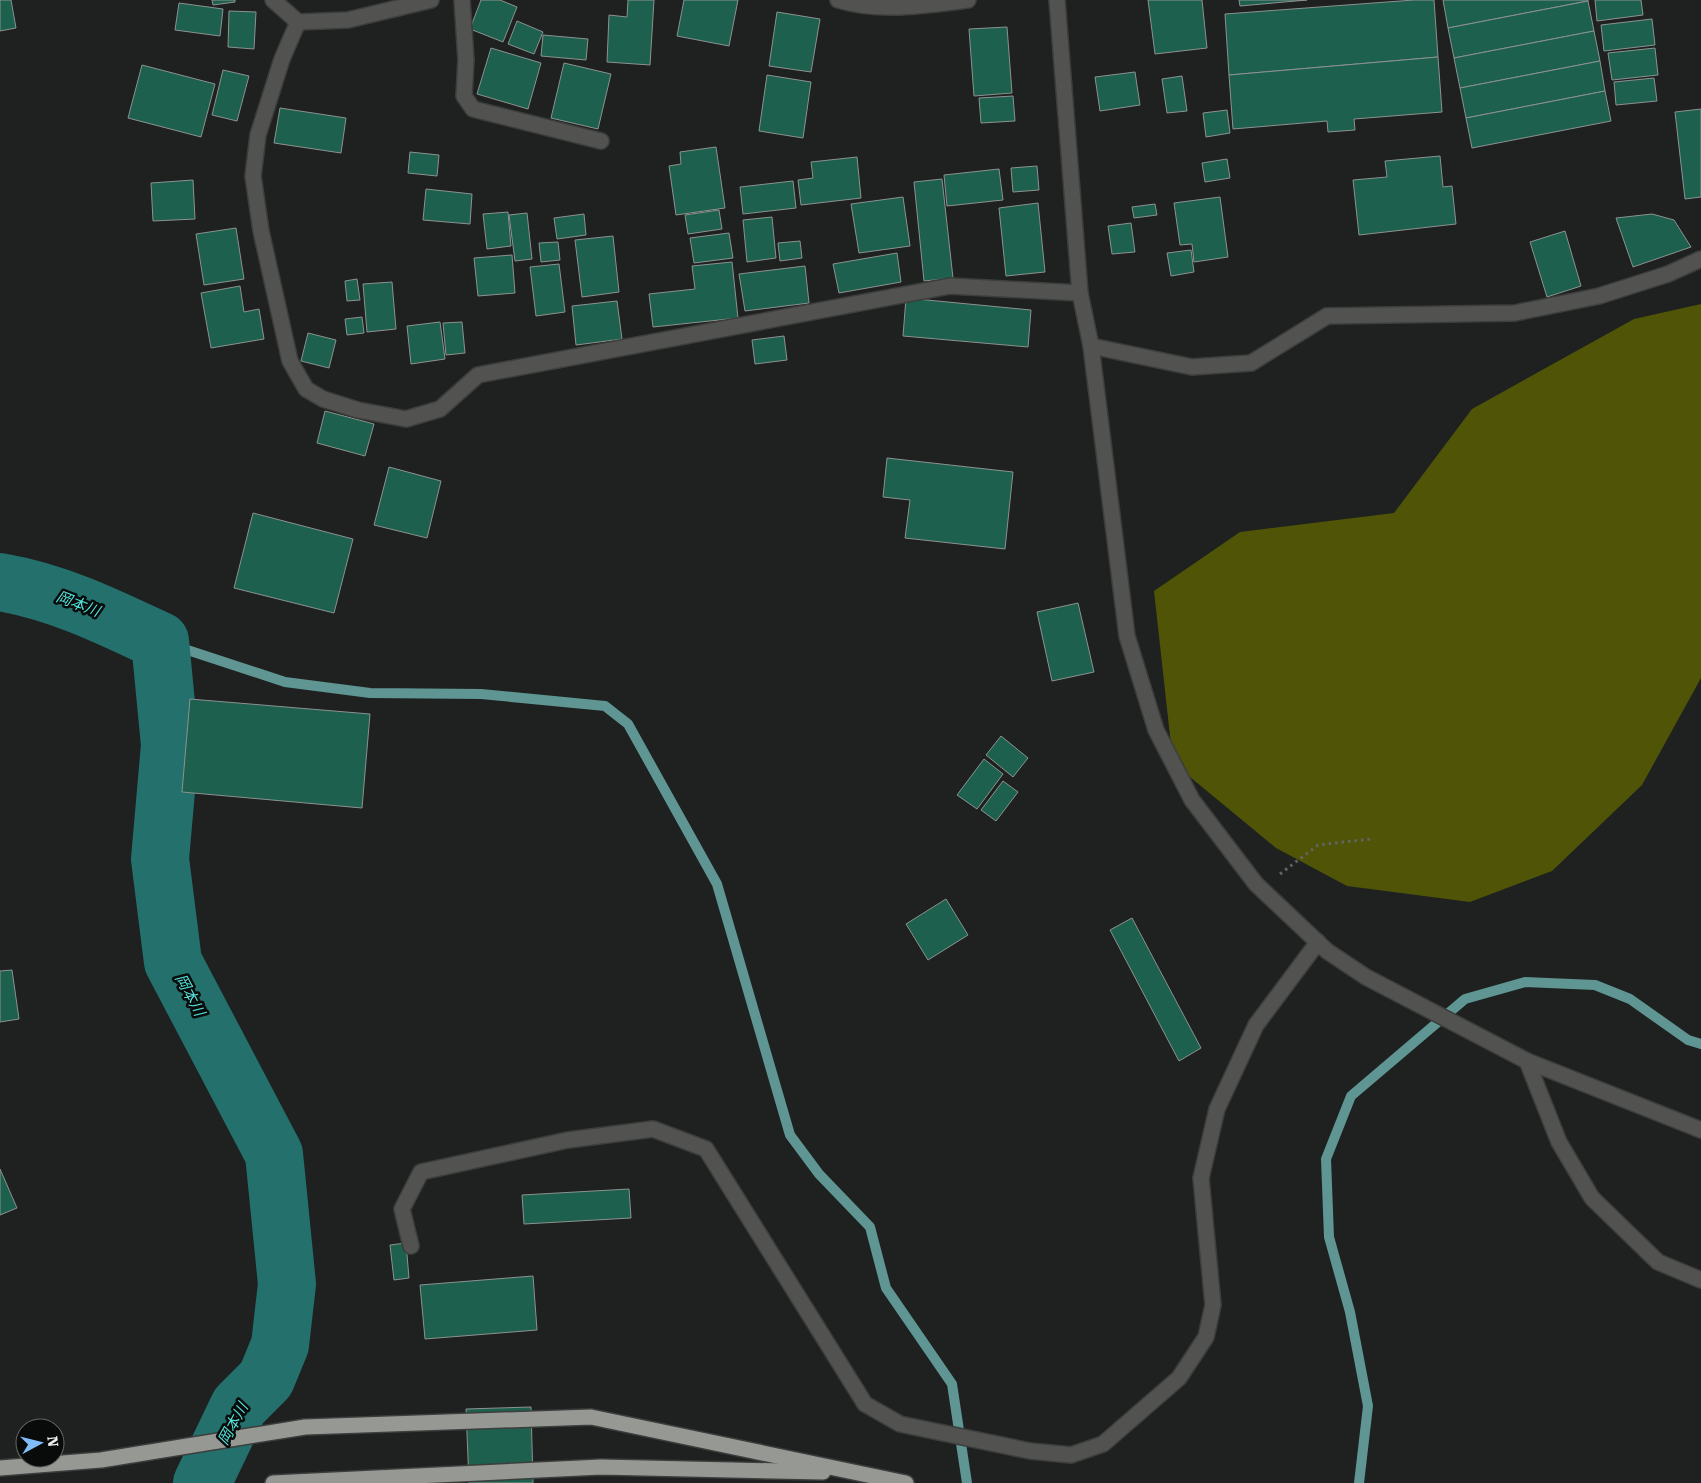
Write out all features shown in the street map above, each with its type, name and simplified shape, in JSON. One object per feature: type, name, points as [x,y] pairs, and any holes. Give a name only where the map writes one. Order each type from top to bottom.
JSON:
[{"type":"highway","points":[[0,1468],[101,1460],[305,1427],[591,1416],[906,1483]]},
{"type":"highway","points":[[273,1483],[601,1467],[862,1473]]},
{"type":"street","points":[[273,0],[298,22],[348,20],[431,0]]},
{"type":"street","points":[[462,0],[466,60],[464,96],[473,109],[601,142]]},
{"type":"street","points":[[838,0],[849,4],[904,7],[968,0]]},
{"type":"street","points":[[1058,0],[1080,293],[1091,346],[1127,636],[1156,730],[1192,800],[1256,884],[1327,951],[1366,978],[1527,1061],[1701,1130]]},
{"type":"street","points":[[298,22],[282,59],[258,135],[254,176],[261,231],[290,361],[306,389],[323,399],[358,410],[406,419],[440,410],[478,375],[930,289],[950,286],[1080,293]]},
{"type":"street","points":[[1091,346],[1192,367],[1251,363],[1327,316],[1515,313],[1599,296],[1668,274],[1701,259]]},
{"type":"street","points":[[411,1246],[402,1209],[422,1172],[568,1140],[653,1129],[706,1148],[865,1404],[900,1424],[1030,1451],[1071,1455],[1103,1444],[1179,1378],[1206,1337],[1213,1305],[1201,1178],[1217,1110],[1256,1025],[1318,942]]},
{"type":"street","points":[[1527,1061],[1558,1142],[1592,1198],[1658,1262],[1701,1280]]},
{"type":"path","points":[[1269,897],[1280,874],[1318,845],[1371,839]]},
{"type":"shaded area","points":[[1701,304],[1701,678],[1642,785],[1552,871],[1470,902],[1347,886],[1276,848],[1173,763],[1154,591],[1240,532],[1394,513],[1472,409],[1634,319]]},
{"type":"building","points":[[0,0],[11,0],[16,28],[0,31]]},
{"type":"building","points":[[212,0],[235,0],[235,2],[213,5]]},
{"type":"building","points":[[481,0],[500,0],[517,7],[503,42],[470,29]]},
{"type":"building","points":[[628,0],[654,0],[650,65],[607,62],[609,15],[627,17]]},
{"type":"building","points":[[684,0],[738,0],[729,46],[677,36]]},
{"type":"building","points":[[1148,0],[1202,0],[1207,48],[1155,54]]},
{"type":"building","points":[[1239,0],[1307,0],[1240,6]]},
{"type":"building","points":[[1434,0],[1438,57],[1229,75],[1225,14]]},
{"type":"building","points":[[1443,0],[1588,0],[1588,1],[1448,28]]},
{"type":"building","points":[[1595,0],[1641,0],[1643,15],[1597,21]]},
{"type":"building","points":[[1588,1],[1594,31],[1454,58],[1448,28]]},
{"type":"building","points":[[179,3],[223,9],[220,36],[175,30]]},
{"type":"building","points":[[229,11],[256,12],[254,49],[228,47]]},
{"type":"building","points":[[777,12],[820,19],[811,72],[769,66]]},
{"type":"building","points":[[1652,19],[1655,45],[1604,51],[1601,25]]},
{"type":"building","points":[[517,21],[543,32],[534,54],[508,44]]},
{"type":"building","points":[[1007,27],[1012,93],[974,96],[969,29]]},
{"type":"building","points":[[1594,31],[1600,61],[1460,88],[1454,58]]},
{"type":"building","points":[[543,35],[588,39],[586,60],[541,56]]},
{"type":"building","points":[[491,48],[541,63],[528,109],[477,94]]},
{"type":"building","points":[[1655,48],[1658,75],[1612,80],[1608,53]]},
{"type":"building","points":[[1438,57],[1442,112],[1354,119],[1355,130],[1328,132],[1327,121],[1233,129],[1229,75]]},
{"type":"building","points":[[1600,61],[1605,91],[1466,118],[1460,88]]},
{"type":"building","points":[[564,63],[611,74],[598,129],[551,118]]},
{"type":"building","points":[[142,65],[215,84],[201,137],[128,118]]},
{"type":"building","points":[[223,70],[249,76],[237,121],[212,115]]},
{"type":"building","points":[[1135,72],[1140,105],[1100,111],[1095,77]]},
{"type":"building","points":[[767,75],[811,82],[803,138],[759,131]]},
{"type":"building","points":[[1182,76],[1187,111],[1167,113],[1162,79]]},
{"type":"building","points":[[1654,78],[1657,101],[1616,105],[1614,82]]},
{"type":"building","points":[[1605,91],[1611,121],[1472,148],[1466,118]]},
{"type":"building","points":[[1013,96],[1015,121],[981,123],[979,98]]},
{"type":"building","points":[[280,108],[346,118],[341,153],[274,143]]},
{"type":"building","points":[[1701,109],[1701,197],[1685,199],[1675,112]]},
{"type":"building","points":[[1227,110],[1230,133],[1206,137],[1203,113]]},
{"type":"building","points":[[716,147],[725,208],[676,215],[669,166],[681,164],[680,152]]},
{"type":"building","points":[[410,152],[439,155],[437,176],[408,173]]},
{"type":"building","points":[[1440,156],[1443,187],[1452,186],[1456,224],[1359,235],[1353,180],[1387,177],[1385,161]]},
{"type":"building","points":[[857,157],[861,198],[801,205],[798,180],[813,178],[811,162]]},
{"type":"building","points":[[1227,159],[1230,178],[1205,182],[1202,163]]},
{"type":"building","points":[[1037,166],[1039,190],[1013,192],[1011,168]]},
{"type":"building","points":[[999,169],[1003,200],[947,206],[944,175]]},
{"type":"building","points":[[942,179],[953,278],[924,281],[914,182]]},
{"type":"building","points":[[193,180],[195,219],[153,221],[151,183]]},
{"type":"building","points":[[793,181],[796,208],[743,214],[740,187]]},
{"type":"building","points":[[426,189],[472,194],[470,224],[423,220]]},
{"type":"building","points":[[903,197],[910,246],[859,253],[851,204]]},
{"type":"building","points":[[1220,197],[1228,257],[1194,262],[1192,244],[1180,245],[1174,203]]},
{"type":"building","points":[[1038,203],[1045,272],[1006,276],[999,208]]},
{"type":"building","points":[[1155,204],[1157,215],[1134,218],[1132,207]]},
{"type":"building","points":[[719,210],[722,229],[688,234],[685,215]]},
{"type":"building","points":[[508,212],[511,246],[487,249],[483,214]]},
{"type":"building","points":[[527,213],[532,259],[515,261],[509,215]]},
{"type":"building","points":[[584,214],[586,235],[557,239],[554,218]]},
{"type":"building","points":[[1652,214],[1674,220],[1691,247],[1633,267],[1616,218]]},
{"type":"building","points":[[772,217],[776,258],[747,262],[743,220]]},
{"type":"building","points":[[1131,223],[1135,252],[1112,254],[1108,226]]},
{"type":"building","points":[[236,228],[244,279],[204,285],[196,234]]},
{"type":"building","points":[[1565,231],[1581,286],[1547,297],[1530,242]]},
{"type":"building","points":[[729,233],[733,258],[694,263],[690,238]]},
{"type":"building","points":[[613,236],[619,292],[582,297],[575,240]]},
{"type":"building","points":[[800,241],[802,258],[780,261],[778,243]]},
{"type":"building","points":[[558,242],[560,260],[541,262],[539,243]]},
{"type":"building","points":[[1191,250],[1194,272],[1171,276],[1167,253]]},
{"type":"building","points":[[897,253],[901,282],[839,293],[833,264]]},
{"type":"building","points":[[512,255],[515,293],[478,296],[474,258]]},
{"type":"building","points":[[732,262],[738,318],[653,327],[649,294],[695,289],[692,266]]},
{"type":"building","points":[[559,264],[565,312],[536,316],[530,267]]},
{"type":"building","points":[[805,266],[809,303],[745,311],[739,274]]},
{"type":"building","points":[[357,279],[360,300],[347,301],[345,281]]},
{"type":"building","points":[[392,282],[396,329],[367,332],[363,284]]},
{"type":"building","points":[[240,286],[244,312],[259,309],[264,339],[211,348],[201,293]]},
{"type":"building","points":[[906,298],[1031,310],[1028,347],[903,336]]},
{"type":"building","points":[[617,301],[622,339],[576,345],[572,306]]},
{"type":"building","points":[[362,317],[364,333],[347,335],[345,319]]},
{"type":"building","points":[[440,322],[445,359],[411,364],[407,326]]},
{"type":"building","points":[[462,322],[465,353],[446,355],[443,323]]},
{"type":"building","points":[[308,333],[336,340],[329,368],[301,361]]},
{"type":"building","points":[[784,336],[787,360],[755,364],[752,340]]},
{"type":"building","points":[[325,411],[374,424],[365,456],[317,443]]},
{"type":"building","points":[[887,458],[1013,472],[1005,549],[905,538],[910,500],[883,497]]},
{"type":"building","points":[[389,467],[441,481],[427,538],[374,525]]},
{"type":"building","points":[[253,513],[353,539],[334,613],[234,588]]},
{"type":"building","points":[[1078,603],[1094,672],[1052,681],[1037,612]]},
{"type":"building","points":[[190,699],[370,714],[362,808],[182,792]]},
{"type":"building","points":[[1001,736],[1028,758],[1013,777],[986,755]]},
{"type":"building","points":[[984,759],[1003,774],[977,809],[957,795]]},
{"type":"building","points":[[1003,781],[1018,792],[996,821],[981,810]]},
{"type":"building","points":[[946,899],[968,935],[928,960],[906,924]]},
{"type":"building","points":[[1132,918],[1201,1048],[1179,1061],[1110,930]]},
{"type":"building","points":[[12,970],[19,1019],[0,1022],[0,971]]},
{"type":"building","points":[[0,1169],[17,1208],[0,1215]]},
{"type":"building","points":[[629,1189],[631,1218],[524,1224],[522,1195]]},
{"type":"building","points":[[406,1243],[409,1278],[394,1280],[390,1245]]},
{"type":"building","points":[[533,1276],[537,1330],[425,1339],[420,1285]]},
{"type":"building","points":[[531,1407],[533,1483],[469,1483],[466,1409]]},
{"type":"waterway","name":"岡本川","points":[[0,582],[62,598],[160,641],[170,745],[160,859],[173,962],[274,1154],[287,1284],[280,1345],[266,1379],[239,1406],[202,1483]]},
{"type":"waterway","points":[[160,641],[285,682],[370,693],[481,694],[605,706],[628,724],[717,884],[790,1135],[819,1174],[870,1227],[886,1288],[952,1384],[967,1483]]},
{"type":"waterway","points":[[1359,1483],[1368,1406],[1350,1312],[1329,1237],[1326,1159],[1351,1096],[1465,999],[1525,982],[1595,985],[1630,999],[1688,1040],[1701,1044]]}]
